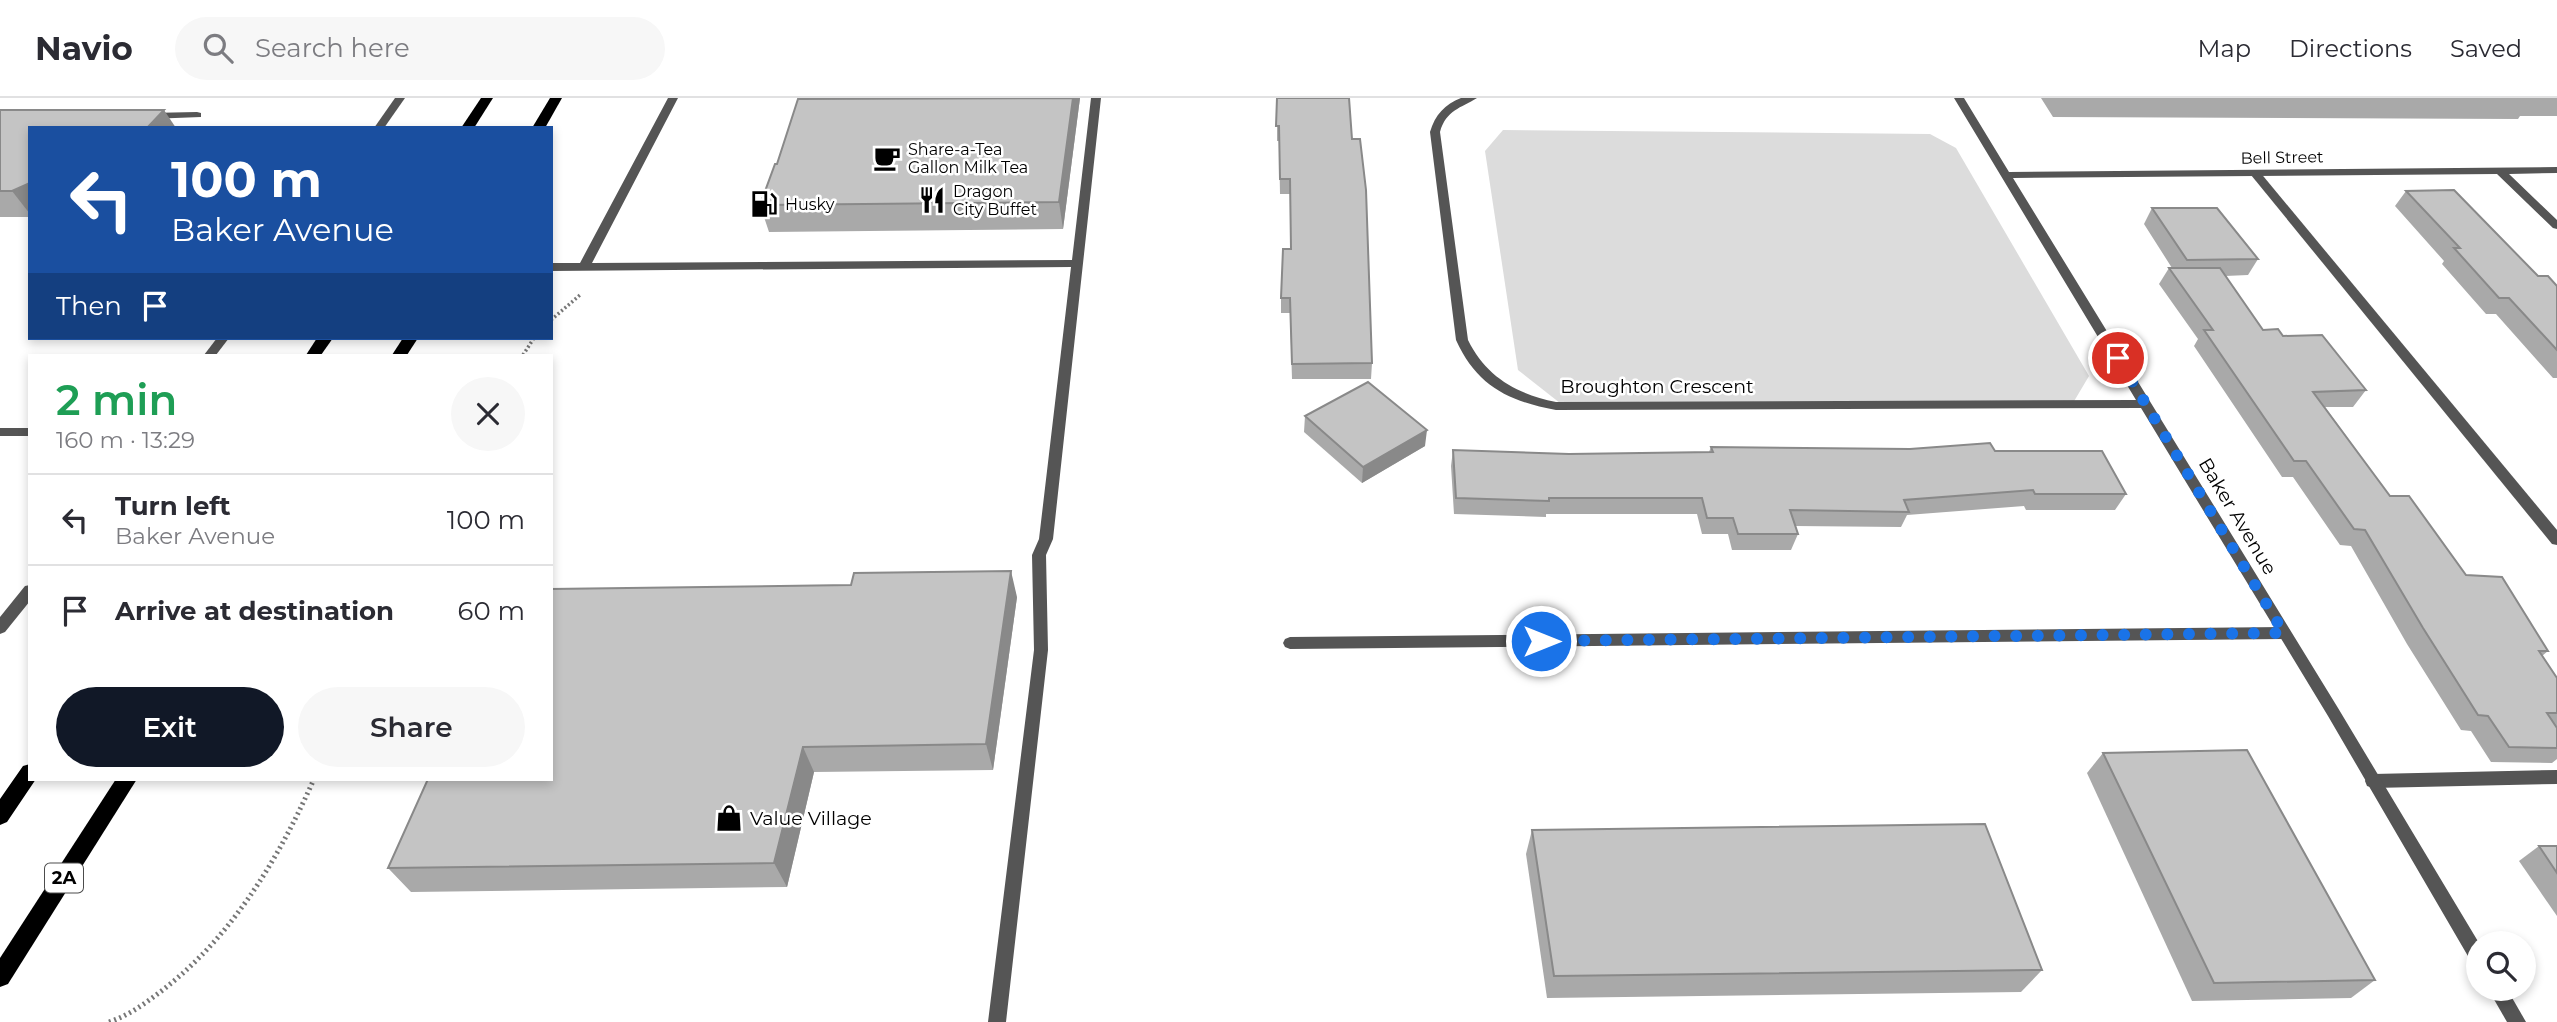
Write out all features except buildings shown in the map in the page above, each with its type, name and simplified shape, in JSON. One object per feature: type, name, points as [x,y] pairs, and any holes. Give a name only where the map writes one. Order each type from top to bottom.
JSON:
[{"type":"main road","points":[[468,126],[487,98]]},
{"type":"main road","points":[[539,126],[556,98]]},
{"type":"main road","points":[[0,816],[28,775]]},
{"type":"main road","name":"2A","points":[[0,977],[126,781]]},
{"type":"street","points":[[380,126],[400,98]]},
{"type":"street","points":[[584,267],[673,98]]},
{"type":"street","points":[[997,1022],[1041,650],[1039,555],[1046,538],[1096,98]]},
{"type":"street","name":"Broughton Crescent","points":[[1472,98],[1443,113],[1438,118],[1434,132],[1462,340],[1476,368],[1502,389],[1540,404],[1556,406],[2145,404]]},
{"type":"street","name":"Baker Avenue","points":[[1959,98],[2374,780],[2466,937]]},
{"type":"street","points":[[131,116],[197,115]]},
{"type":"street","name":"Bell Street","points":[[2007,175],[2557,170]]},
{"type":"street","points":[[2500,171],[2557,226]]},
{"type":"street","points":[[2255,173],[2557,540]]},
{"type":"street","points":[[553,267],[1076,263]]},
{"type":"street","points":[[211,354],[221,340]]},
{"type":"street","points":[[0,432],[28,432]]},
{"type":"street","points":[[0,628],[28,593]]},
{"type":"street","points":[[1290,643],[2284,633]]},
{"type":"street","points":[[2374,780],[2557,777]]},
{"type":"street","points":[[2504,1001],[2517,1022]]},
{"type":"path","points":[[109,1022],[138,1009],[179,979],[204,955],[231,921],[264,871],[289,831],[313,781]]},
{"type":"shaded area","points":[[1503,130],[1930,134],[1956,148],[2089,376],[2073,403],[1565,407],[1518,370],[1485,151]]},
{"type":"place","name":"Share-a-Tea Gallon Milk Tea","points":[[887,158]]},
{"type":"place","name":"Dragon City Buffet","points":[[932,200]]},
{"type":"place","name":"Husky","points":[[764,204]]},
{"type":"place","name":"Value Village","points":[[729,818]]},
{"type":"route","points":[[1541,641],[2284,633],[2118,358]]}]
